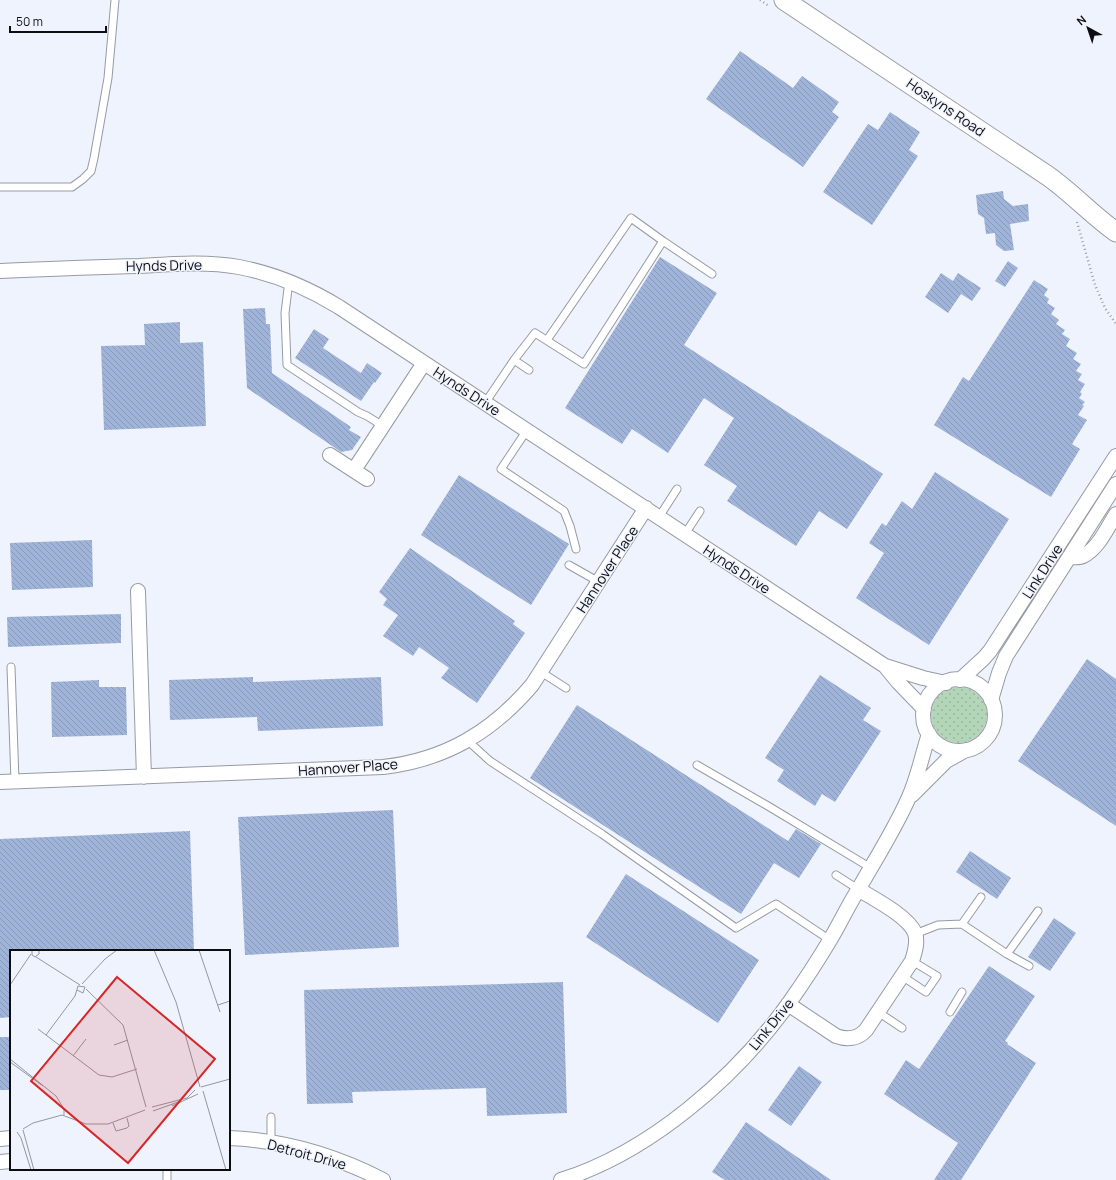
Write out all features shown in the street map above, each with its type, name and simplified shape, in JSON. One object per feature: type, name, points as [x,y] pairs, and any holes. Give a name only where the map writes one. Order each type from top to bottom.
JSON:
[{"type":"main road","name":"Hoskyns Road","points":[[778,4],[1048,176],[1077,198],[1109,227],[1116,248]]},
{"type":"street","name":"Hynds Drive","points":[[0,271],[174,264],[215,264],[238,267],[289,281],[340,307],[885,666],[923,678],[946,682]]},
{"type":"street","points":[[354,470],[424,363]]},
{"type":"street","points":[[330,455],[367,479]]},
{"type":"street","name":"Link Drive","points":[[960,680],[990,651],[1116,456]]},
{"type":"street","name":"Link Drive","points":[[991,700],[998,673],[1006,656],[1116,484]]},
{"type":"street","name":"Hannover Place","points":[[0,782],[390,766],[425,759],[447,751],[468,741],[489,727],[511,708],[532,684],[646,508]]},
{"type":"street","points":[[1070,557],[1081,557],[1089,552],[1097,544],[1116,514]]},
{"type":"street","points":[[138,591],[144,777]]},
{"type":"street","name":"Hynds Drive","points":[[885,666],[924,709]]},
{"type":"street","points":[[960,680],[971,682],[981,687],[991,700],[995,712],[992,730],[984,741],[974,748],[968,750],[953,750],[936,742],[929,734],[924,722],[924,709],[932,693],[946,682],[960,680]]},
{"type":"street","name":"Link Drive","points":[[561,1180],[594,1168],[613,1159],[655,1133],[681,1114],[712,1088],[745,1056],[788,1004],[830,940],[871,868],[908,798],[920,768],[929,734]]},
{"type":"street","name":"Link Drive","points":[[908,798],[946,761],[968,750]]},
{"type":"street","points":[[788,1004],[828,1031],[843,1039],[850,1039],[862,1034],[912,961],[916,947],[915,934],[911,927],[894,911],[858,889]]},
{"type":"street","points":[[0,1139],[10,1138]]},
{"type":"street","name":"Detroit Drive","points":[[230,1138],[271,1142],[328,1157],[383,1180]]},
{"type":"street","points":[[0,1162],[10,1161]]},
{"type":"lane","points":[[0,187],[72,187],[91,171],[108,78],[115,0]]},
{"type":"lane","points":[[547,340],[631,218],[712,274]]},
{"type":"lane","points":[[486,403],[514,360],[535,333],[584,364],[663,241]]},
{"type":"lane","points":[[289,281],[285,313],[287,365],[358,412],[383,426]]},
{"type":"lane","points":[[514,360],[530,370]]},
{"type":"lane","points":[[527,430],[501,469],[564,511],[570,526],[576,549]]},
{"type":"lane","points":[[659,517],[677,490]]},
{"type":"lane","points":[[686,534],[700,511]]},
{"type":"lane","points":[[569,565],[599,582]]},
{"type":"lane","points":[[11,667],[14,781]]},
{"type":"lane","points":[[541,672],[566,688]]},
{"type":"lane","points":[[468,741],[490,761],[602,834],[736,928],[776,904],[830,940]]},
{"type":"lane","points":[[697,765],[775,809],[871,868]]},
{"type":"lane","points":[[836,875],[858,889]]},
{"type":"lane","points":[[962,924],[980,896]]},
{"type":"lane","points":[[1007,954],[1038,911]]},
{"type":"lane","points":[[915,934],[938,925],[962,924],[1007,954],[1029,966]]},
{"type":"lane","points":[[902,976],[926,992],[937,976],[912,961]]},
{"type":"lane","points":[[950,1012],[962,992]]},
{"type":"lane","points":[[878,1012],[902,1028]]},
{"type":"lane","points":[[271,1117],[271,1142]]},
{"type":"path","points":[[760,0],[778,4]]},
{"type":"path","points":[[1075,218],[1079,226],[1095,285],[1105,308],[1116,324]]},
{"type":"green space","points":[[953,687],[965,687],[975,691],[983,699],[987,709],[987,721],[983,731],[975,739],[965,743],[953,743],[943,739],[935,731],[931,721],[931,709],[935,699],[943,691]]},
{"type":"building","points":[[740,51],[793,88],[802,76],[839,102],[832,112],[839,117],[803,167],[706,99]]},
{"type":"building","points":[[890,112],[920,132],[909,150],[918,156],[872,225],[823,192],[868,124],[878,130]]},
{"type":"building","points":[[1003,191],[1004,199],[1013,206],[1028,204],[1029,221],[1010,224],[1014,250],[1004,251],[996,245],[995,233],[986,234],[984,218],[978,214],[976,195]]},
{"type":"building","points":[[660,257],[717,293],[684,345],[883,474],[847,529],[819,511],[796,546],[727,501],[737,486],[704,465],[734,418],[704,398],[668,453],[632,429],[622,444],[565,408]]},
{"type":"building","points":[[1008,261],[1018,268],[1005,287],[995,281]]},
{"type":"building","points":[[941,273],[953,281],[958,273],[981,288],[972,301],[961,294],[948,313],[925,297]]},
{"type":"building","points":[[1034,280],[1048,289],[1044,295],[1049,299],[1047,303],[1055,308],[1051,314],[1059,320],[1056,324],[1065,330],[1062,334],[1070,339],[1066,346],[1077,353],[1073,359],[1081,364],[1076,371],[1082,374],[1078,380],[1085,384],[1080,392],[1082,394],[1079,398],[1085,402],[1082,405],[1084,406],[1078,415],[1087,420],[1072,444],[1080,449],[1051,497],[934,425],[963,377],[969,381]]},
{"type":"building","points":[[265,308],[266,324],[270,324],[272,373],[351,427],[349,430],[361,437],[352,450],[341,452],[247,388],[243,309]]},
{"type":"building","points":[[180,322],[180,343],[203,342],[206,426],[104,430],[101,346],[145,345],[144,324]]},
{"type":"building","points":[[314,329],[329,339],[323,348],[361,373],[367,363],[382,373],[361,401],[295,358]]},
{"type":"building","points":[[935,472],[1009,519],[929,645],[856,598],[884,553],[869,543],[882,523],[886,526],[902,501],[912,509]]},
{"type":"building","points":[[459,475],[569,544],[531,605],[421,535]]},
{"type":"building","points":[[92,540],[93,587],[12,590],[10,543]]},
{"type":"building","points":[[410,548],[515,621],[513,624],[525,633],[477,703],[441,678],[449,668],[419,647],[413,656],[383,636],[398,615],[383,605],[387,599],[379,592]]},
{"type":"building","points":[[121,614],[121,643],[8,647],[7,617]]},
{"type":"building","points":[[1087,659],[1116,679],[1116,826],[1018,761]]},
{"type":"building","points":[[820,675],[871,708],[863,720],[881,731],[835,802],[822,794],[815,806],[777,781],[784,770],[765,758]]},
{"type":"building","points":[[253,677],[253,682],[381,677],[383,726],[258,731],[257,717],[170,720],[169,680]]},
{"type":"building","points":[[99,680],[99,687],[126,687],[127,735],[52,737],[51,682]]},
{"type":"building","points":[[577,705],[788,841],[796,829],[821,844],[799,878],[774,863],[741,914],[530,778]]},
{"type":"building","points":[[393,810],[399,947],[245,955],[238,817]]},
{"type":"building","points":[[190,831],[194,950],[10,950],[10,1017],[0,1018],[0,839]]},
{"type":"building","points":[[970,851],[1011,878],[997,899],[956,872]]},
{"type":"building","points":[[626,874],[759,960],[718,1023],[586,937]]},
{"type":"building","points":[[1054,918],[1076,933],[1050,971],[1028,957]]},
{"type":"building","points":[[989,966],[1035,996],[1005,1041],[1008,1043],[1007,1044],[1036,1063],[961,1180],[934,1180],[958,1143],[884,1094],[906,1060],[919,1069]]},
{"type":"building","points":[[563,982],[567,1113],[487,1116],[486,1088],[352,1092],[353,1103],[307,1104],[304,990]]},
{"type":"building","points":[[0,1037],[10,1037],[10,1090],[0,1090]]},
{"type":"building","points":[[799,1066],[822,1082],[791,1126],[768,1110]]},
{"type":"building","points":[[746,1122],[831,1180],[725,1180],[712,1172]]}]
